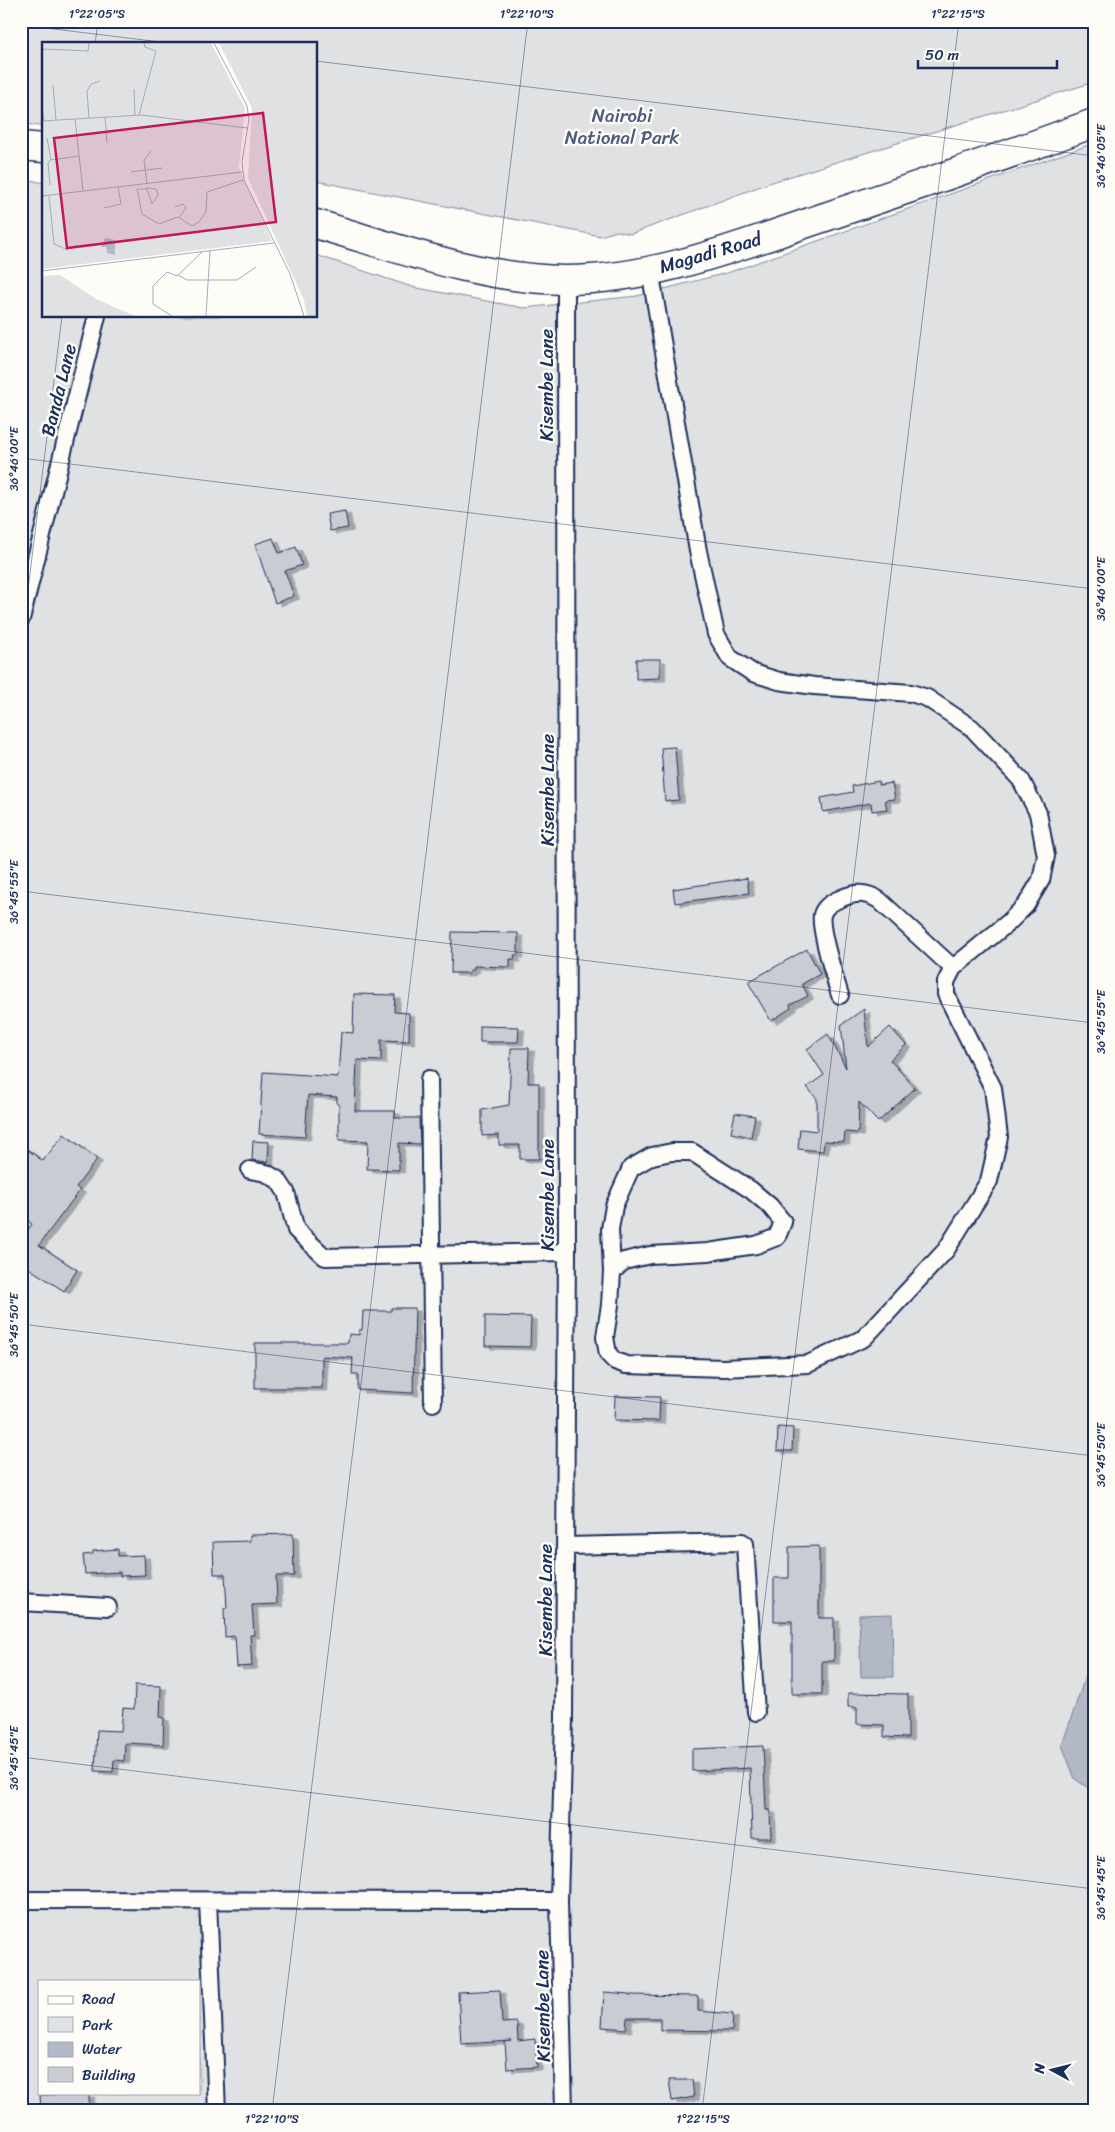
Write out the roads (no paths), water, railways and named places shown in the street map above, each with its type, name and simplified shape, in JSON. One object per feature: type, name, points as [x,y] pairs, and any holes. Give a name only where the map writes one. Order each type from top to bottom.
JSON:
[{"type":"highway","name":"Magadi Road","points":[[318,225],[472,269],[523,278],[566,280],[616,276],[697,260],[1012,154],[1094,123]]},
{"type":"highway","points":[[21,146],[42,148]]},
{"type":"street","points":[[612,1272],[624,1261],[650,1255],[708,1252],[756,1244],[777,1237],[784,1222],[770,1206],[752,1190],[692,1152],[672,1152],[652,1156],[630,1168],[614,1206],[610,1229],[612,1272],[610,1305],[605,1337],[608,1354],[615,1361],[626,1364],[724,1368],[808,1364],[864,1338],[946,1250],[989,1181],[999,1137],[993,1088],[946,994],[946,982],[952,968],[1009,922],[1026,905],[1042,880],[1046,856],[1038,813],[1021,780],[972,728],[927,698],[911,693],[814,686],[779,681],[753,673],[730,658],[716,634],[698,551],[650,270]]},
{"type":"street","name":"Kisembe Lane","points":[[564,2111],[560,1901],[564,1719],[567,1252],[566,280]]},
{"type":"street","name":"Banda Lane","points":[[21,619],[96,318]]},
{"type":"street","points":[[840,995],[824,935],[822,915],[826,906],[857,893],[869,894],[879,900],[952,968]]},
{"type":"street","points":[[429,1079],[433,1403]]},
{"type":"street","points":[[250,1170],[266,1174],[278,1180],[286,1192],[296,1230],[325,1257],[567,1252]]},
{"type":"street","points":[[565,1546],[742,1542],[744,1544],[756,1712]]},
{"type":"street","points":[[21,1602],[108,1607]]},
{"type":"street","points":[[21,1900],[560,1901]]},
{"type":"street","points":[[208,1901],[217,2111]]},
{"type":"water","points":[[892,1614],[893,1677],[861,1677],[859,1615]]},
{"type":"water","points":[[1094,1651],[1094,1792],[1075,1779],[1062,1745]]},
{"type":"park label","name":"Nairobi National Park","points":[[622,126]]}]
